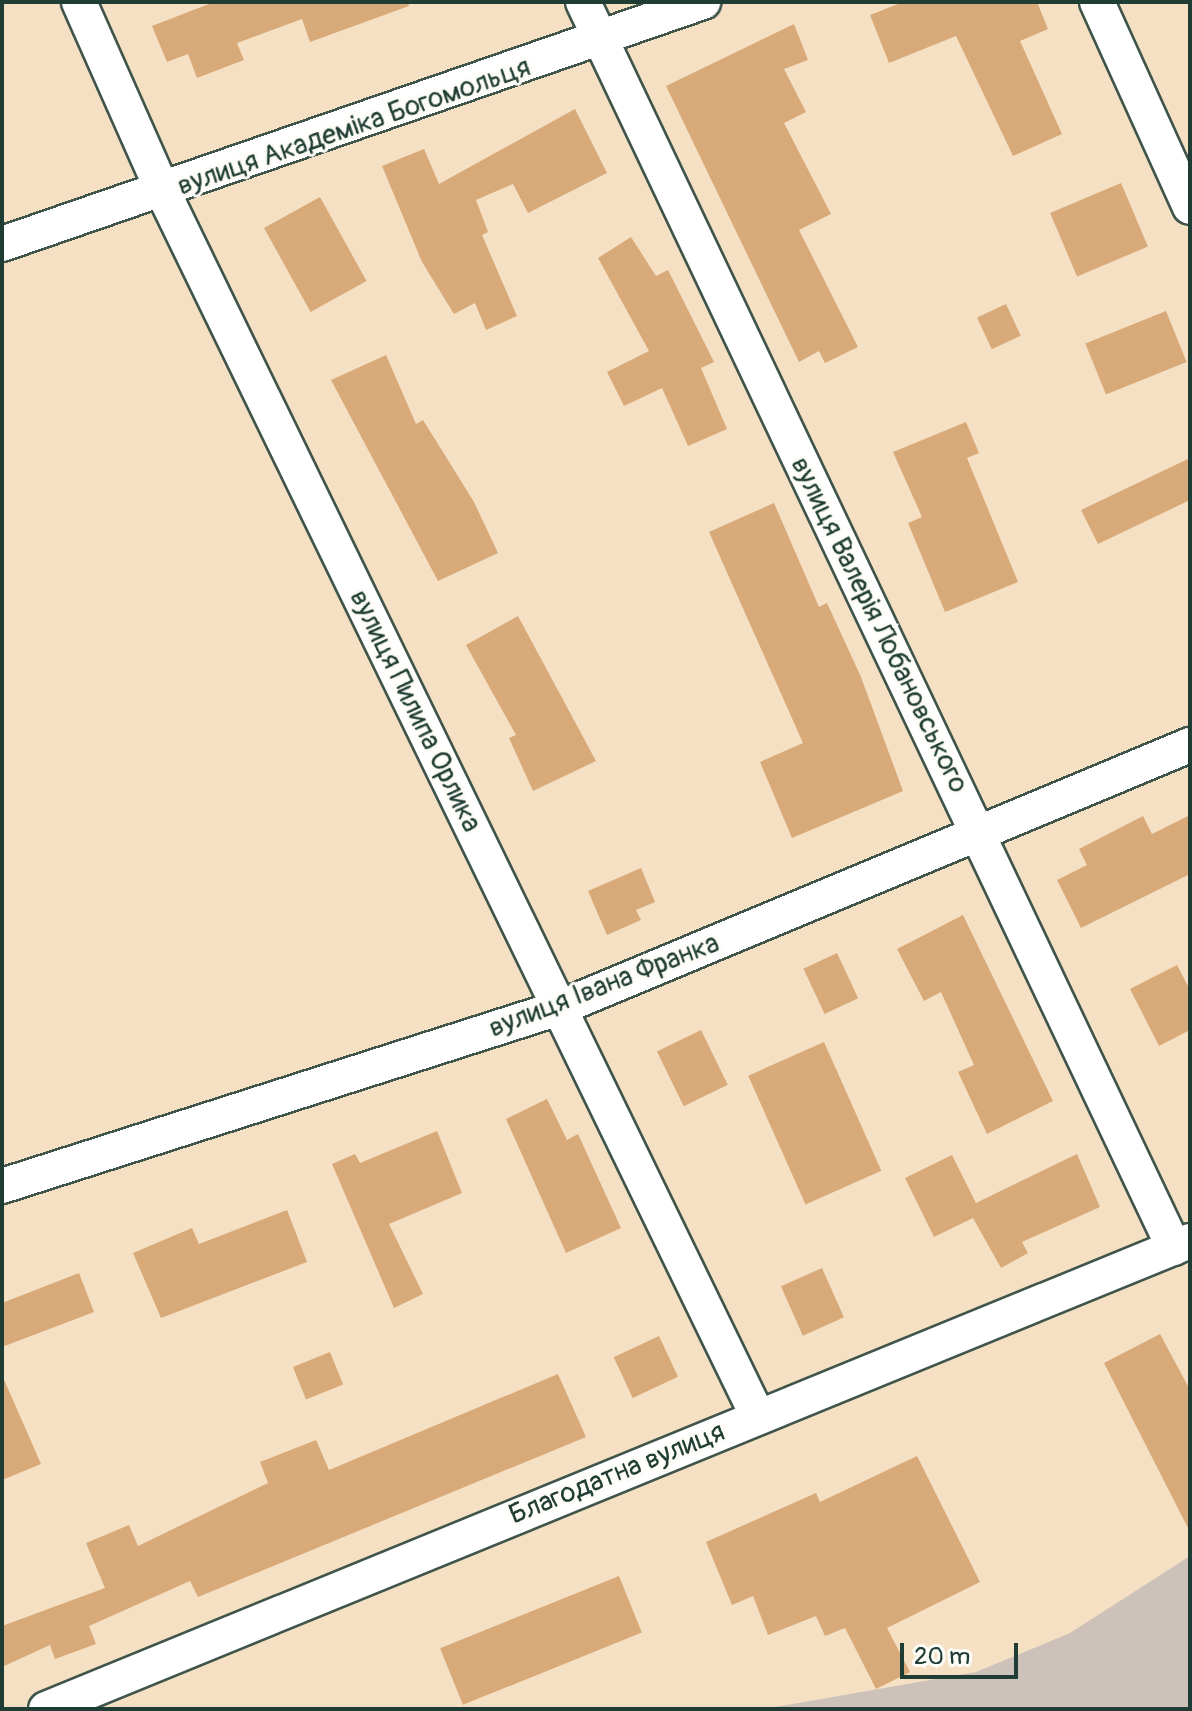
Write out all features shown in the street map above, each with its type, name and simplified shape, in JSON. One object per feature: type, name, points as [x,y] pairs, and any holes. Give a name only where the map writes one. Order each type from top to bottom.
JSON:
[{"type":"street","name":"вулиця Пилипа Орлика","points":[[79,2],[163,192],[758,1417]]},
{"type":"street","name":"вулиця Валерія Лобановського","points":[[583,2],[981,836],[1182,1245]]},
{"type":"street","name":"вулиця Академіка Богомольця","points":[[2,244],[600,42],[703,2]]},
{"type":"street","points":[[1097,2],[1190,207]]},
{"type":"street","name":"вулиця Івана Франка","points":[[2,1186],[559,1008],[981,836],[1190,745]]},
{"type":"street","name":"Благодатна вулиця","points":[[46,1709],[1182,1245]]},
{"type":"shaded area","points":[[1190,1556],[1190,1709],[764,1709],[976,1672],[1070,1633]]},
{"type":"building","points":[[214,2],[408,2],[409,6],[310,42],[302,19],[237,43],[244,60],[197,78],[188,54],[167,62],[152,26]]},
{"type":"building","points":[[903,2],[1037,2],[1048,29],[1020,41],[1062,134],[1013,156],[956,36],[889,63],[870,15]]},
{"type":"building","points":[[794,24],[808,60],[784,69],[806,112],[784,123],[831,214],[799,230],[858,347],[825,363],[819,351],[799,362],[666,86]]},
{"type":"building","points":[[575,109],[607,173],[528,213],[513,184],[476,200],[488,232],[482,235],[517,316],[486,330],[475,303],[454,314],[422,262],[382,166],[424,149],[439,184]]},
{"type":"building","points":[[1121,183],[1148,247],[1077,277],[1050,213]]},
{"type":"building","points":[[320,197],[367,281],[311,312],[264,228]]},
{"type":"building","points":[[631,237],[656,276],[668,270],[714,362],[701,368],[727,429],[688,446],[662,388],[624,406],[607,372],[649,351],[598,258]]},
{"type":"building","points":[[1006,304],[1021,336],[992,349],[977,318]]},
{"type":"building","points":[[1166,311],[1187,362],[1106,395],[1085,344]]},
{"type":"building","points":[[386,355],[416,424],[423,420],[474,502],[498,553],[438,581],[331,380]]},
{"type":"building","points":[[966,422],[979,453],[967,458],[1018,582],[945,612],[908,523],[922,517],[893,452]]},
{"type":"building","points":[[1190,458],[1190,500],[1098,544],[1081,510]]},
{"type":"building","points":[[774,503],[819,607],[827,603],[861,677],[903,791],[792,838],[760,762],[803,743],[709,532]]},
{"type":"building","points":[[518,616],[596,761],[533,791],[509,738],[516,735],[466,645]]},
{"type":"building","points":[[1190,815],[1190,874],[1081,928],[1057,880],[1087,865],[1079,849],[1143,816],[1152,834]]},
{"type":"building","points":[[641,868],[655,902],[636,910],[641,920],[607,935],[588,891]]},
{"type":"building","points":[[963,915],[1053,1101],[987,1134],[958,1072],[974,1065],[941,992],[924,1001],[897,949]]},
{"type":"building","points":[[837,953],[858,998],[825,1014],[803,969]]},
{"type":"building","points":[[1177,965],[1190,990],[1190,1030],[1159,1046],[1130,989]]},
{"type":"building","points":[[701,1030],[728,1085],[684,1106],[657,1051]]},
{"type":"building","points":[[824,1042],[881,1171],[806,1205],[748,1076]]},
{"type":"building","points":[[547,1099],[567,1140],[578,1134],[621,1228],[566,1253],[506,1119]]},
{"type":"building","points":[[437,1131],[462,1193],[389,1224],[423,1294],[394,1308],[332,1164],[355,1154],[360,1163]]},
{"type":"building","points":[[1077,1154],[1100,1207],[1022,1242],[1028,1253],[1001,1268],[973,1218],[934,1237],[905,1178],[952,1155],[976,1203]]},
{"type":"building","points":[[287,1210],[307,1262],[161,1318],[133,1253],[192,1228],[199,1244]]},
{"type":"building","points":[[822,1268],[844,1317],[803,1336],[781,1286]]},
{"type":"building","points":[[79,1273],[94,1312],[2,1347],[2,1303]]},
{"type":"building","points":[[1160,1334],[1190,1390],[1190,1532],[1104,1363]]},
{"type":"building","points":[[659,1336],[678,1377],[633,1398],[614,1357]]},
{"type":"building","points":[[330,1352],[343,1384],[306,1399],[293,1367]]},
{"type":"building","points":[[558,1374],[586,1437],[198,1597],[190,1581],[89,1626],[96,1644],[55,1659],[50,1645],[2,1667],[2,1626],[105,1588],[86,1543],[129,1525],[138,1546],[268,1483],[260,1462],[316,1440],[329,1470]]},
{"type":"building","points":[[2,1375],[41,1464],[2,1480]]},
{"type":"building","points":[[917,1456],[980,1582],[887,1628],[910,1672],[876,1689],[845,1628],[825,1636],[816,1616],[768,1635],[753,1596],[732,1605],[706,1542],[816,1493],[820,1502]]},
{"type":"building","points":[[619,1576],[642,1633],[463,1705],[440,1648]]}]
